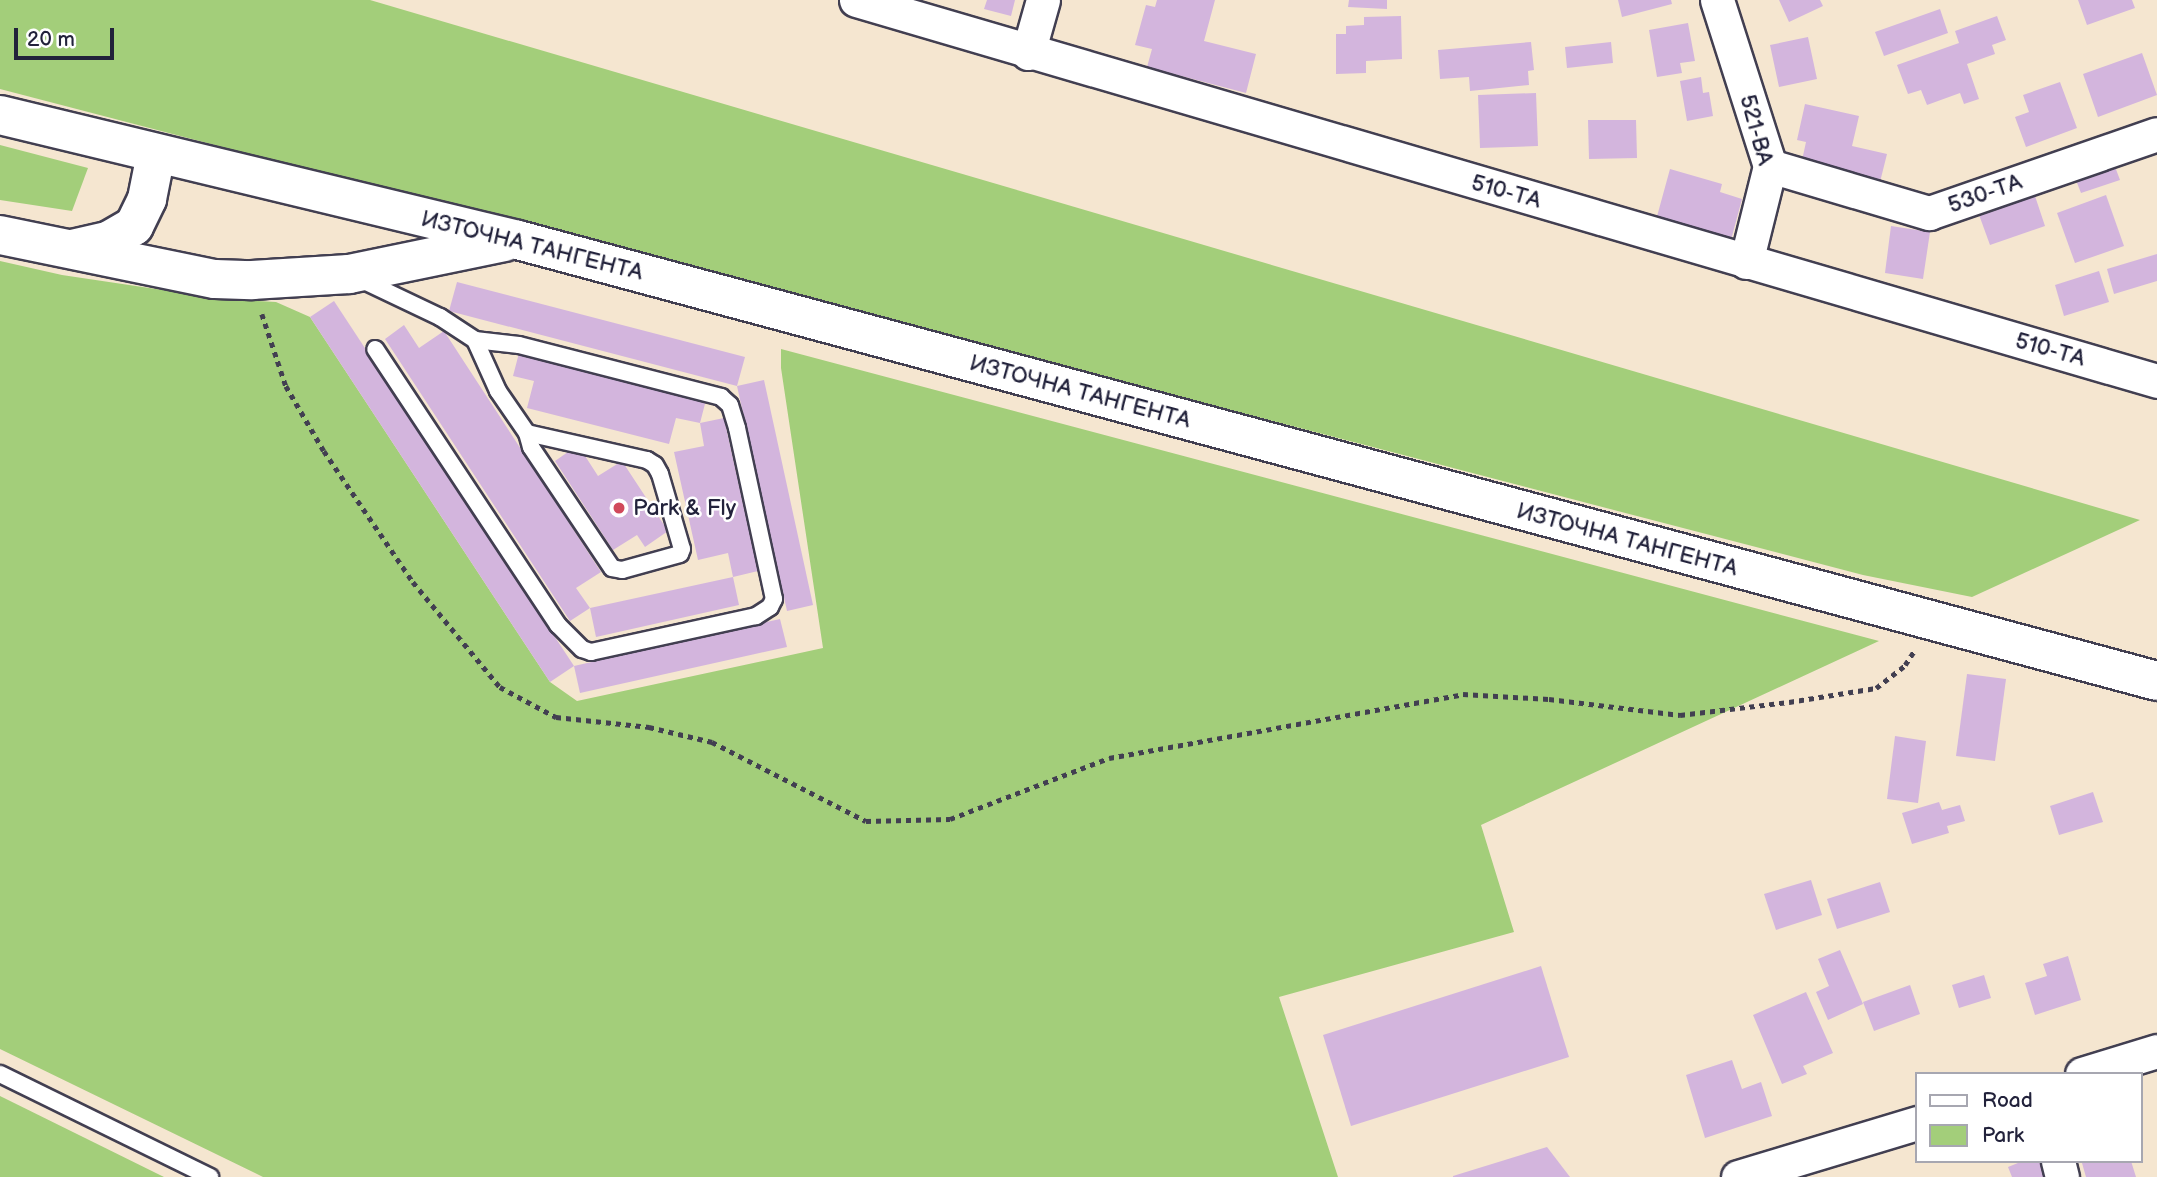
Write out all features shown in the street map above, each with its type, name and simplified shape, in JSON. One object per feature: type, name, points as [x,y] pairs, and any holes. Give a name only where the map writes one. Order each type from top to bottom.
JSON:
[{"type":"street","name":"510-ТА","points":[[856,0],[1028,53],[2157,381]]},
{"type":"street","points":[[1028,53],[1043,0]]},
{"type":"street","name":"521-ВА","points":[[1717,0],[1770,166],[1746,262]]},
{"type":"street","name":"ИЗТОЧНА ТАНГЕНТА","points":[[0,115],[156,155],[518,240],[1933,623],[2157,681]]},
{"type":"street","name":"530-ТА","points":[[1770,166],[1929,213],[2157,134]]},
{"type":"street","points":[[70,249],[108,241],[134,226],[147,199],[156,155]]},
{"type":"street","points":[[0,235],[215,279],[252,280],[349,274],[518,240]]},
{"type":"street","points":[[2089,1072],[2157,1051]]},
{"type":"street","points":[[1738,1177],[1916,1123]]},
{"type":"lane","points":[[349,274],[397,298],[416,317],[455,329],[475,340],[519,345],[721,397],[730,405],[774,599],[770,607],[756,616],[591,652],[582,649],[558,625],[375,349]]},
{"type":"lane","points":[[475,340],[498,391],[527,433],[531,447],[612,568],[622,570],[680,554],[682,549],[660,474],[654,465],[647,460],[527,433]]},
{"type":"lane","points":[[0,1074],[210,1177]]},
{"type":"path","points":[[252,280],[286,386],[324,451],[414,582],[500,687],[555,717],[649,727],[712,742],[866,821],[950,819],[1109,758],[1463,694],[1549,699],[1680,715],[1876,688],[1905,665],[1933,623]]},
{"type":"green space","points":[[0,0],[370,0],[2140,520],[1972,597],[1863,575],[0,89]]},
{"type":"green space","points":[[0,145],[88,168],[72,211],[0,200]]},
{"type":"green space","points":[[0,261],[62,275],[223,299],[276,302],[310,317],[550,682],[577,701],[823,648],[781,368],[781,349],[1879,641],[1481,825],[1514,932],[1279,997],[1338,1177],[263,1177],[0,1049]]},
{"type":"green space","points":[[0,1096],[164,1177],[0,1177]]},
{"type":"building","points":[[987,0],[1015,0],[1011,16],[984,9]]},
{"type":"building","points":[[1157,0],[1215,0],[1204,41],[1256,54],[1246,93],[1147,67],[1152,49],[1135,45],[1146,5],[1155,7]]},
{"type":"building","points":[[1349,0],[1387,0],[1387,9],[1348,7]]},
{"type":"building","points":[[1618,0],[1671,0],[1672,4],[1622,17]]},
{"type":"building","points":[[1779,0],[1820,0],[1823,6],[1789,22]]},
{"type":"building","points":[[2078,0],[2132,0],[2135,8],[2087,25]]},
{"type":"building","points":[[1940,9],[1948,33],[1884,56],[1875,32]]},
{"type":"building","points":[[1401,16],[1402,59],[1366,61],[1366,73],[1336,74],[1336,34],[1346,34],[1346,26],[1364,25],[1364,17]]},
{"type":"building","points":[[1997,16],[2006,40],[1992,45],[1995,54],[1967,64],[1979,99],[1964,104],[1960,93],[1927,105],[1921,90],[1908,94],[1897,65],[1959,43],[1955,31]]},
{"type":"building","points":[[1688,23],[1695,61],[1680,63],[1682,73],[1657,77],[1649,30]]},
{"type":"building","points":[[1808,37],[1817,79],[1779,87],[1770,45]]},
{"type":"building","points":[[1531,42],[1534,70],[1528,71],[1529,85],[1470,91],[1469,77],[1440,79],[1438,50]]},
{"type":"building","points":[[1611,42],[1613,63],[1567,68],[1565,47]]},
{"type":"building","points":[[2142,53],[2157,95],[2098,117],[2083,74]]},
{"type":"building","points":[[1701,77],[1703,93],[1709,92],[1713,116],[1687,121],[1680,81]]},
{"type":"building","points":[[2060,82],[2077,128],[2026,147],[2015,117],[2029,112],[2023,95]]},
{"type":"building","points":[[1536,93],[1538,146],[1480,148],[1478,95]]},
{"type":"building","points":[[1805,104],[1859,116],[1852,146],[1887,154],[1880,182],[1801,165],[1806,142],[1797,140]]},
{"type":"building","points":[[1588,120],[1636,120],[1637,158],[1589,159]]},
{"type":"building","points":[[2111,156],[2120,180],[2081,193],[2072,170]]},
{"type":"building","points":[[1670,169],[1722,184],[1720,192],[1742,199],[1731,240],[1656,220]]},
{"type":"building","points":[[2034,193],[2045,226],[1990,245],[1978,212]]},
{"type":"building","points":[[2106,195],[2124,246],[2075,263],[2057,213]]},
{"type":"building","points":[[1891,226],[1930,232],[1923,279],[1885,273]]},
{"type":"building","points":[[2157,254],[2157,281],[2114,294],[2107,269]]},
{"type":"building","points":[[2099,271],[2109,302],[2064,316],[2055,285]]},
{"type":"building","points":[[457,282],[745,357],[737,386],[449,311]]},
{"type":"building","points":[[334,301],[574,666],[550,682],[310,317]]},
{"type":"building","points":[[404,325],[419,348],[444,331],[601,572],[576,588],[590,608],[570,621],[385,339]]},
{"type":"building","points":[[519,353],[706,400],[700,423],[676,418],[669,444],[527,408],[534,381],[513,376]]},
{"type":"building","points":[[764,380],[813,605],[787,611],[737,386]]},
{"type":"building","points":[[724,418],[758,571],[733,577],[728,553],[698,560],[674,452],[704,446],[700,423]]},
{"type":"building","points":[[578,445],[598,476],[622,461],[668,531],[645,547],[637,535],[613,550],[555,461]]},
{"type":"building","points":[[733,577],[739,605],[596,637],[590,608]]},
{"type":"building","points":[[780,619],[787,647],[580,693],[574,666]]},
{"type":"building","points":[[1967,674],[2006,679],[1995,761],[1956,756]]},
{"type":"building","points":[[1895,736],[1926,741],[1918,803],[1887,799]]},
{"type":"building","points":[[2093,792],[2103,822],[2059,835],[2050,806]]},
{"type":"building","points":[[1939,802],[1942,810],[1960,805],[1965,821],[1947,826],[1949,833],[1912,844],[1902,813]]},
{"type":"building","points":[[1811,880],[1822,915],[1776,930],[1764,894]]},
{"type":"building","points":[[1880,882],[1890,912],[1837,929],[1827,899]]},
{"type":"building","points":[[1840,950],[1863,1004],[1828,1020],[1816,992],[1829,986],[1818,959]]},
{"type":"building","points":[[2068,956],[2081,1000],[2035,1015],[2025,983],[2047,976],[2043,964]]},
{"type":"building","points":[[1541,966],[1569,1057],[1351,1126],[1323,1035]]},
{"type":"building","points":[[1984,975],[1991,998],[1959,1008],[1952,985]]},
{"type":"building","points":[[1910,985],[1920,1014],[1874,1031],[1863,1002]]},
{"type":"building","points":[[1806,992],[1833,1053],[1803,1066],[1807,1074],[1782,1084],[1753,1015]]},
{"type":"building","points":[[1732,1060],[1742,1089],[1761,1082],[1772,1116],[1705,1138],[1686,1075]]},
{"type":"building","points":[[1547,1147],[1570,1177],[1453,1177],[1453,1176]]},
{"type":"building","points":[[2018,1163],[2041,1163],[2046,1177],[2012,1177],[2008,1167]]},
{"type":"building","points":[[2082,1163],[2132,1163],[2136,1177],[2086,1177]]},
{"type":"place","name":"Park & Fly","points":[[619,508]]}]
